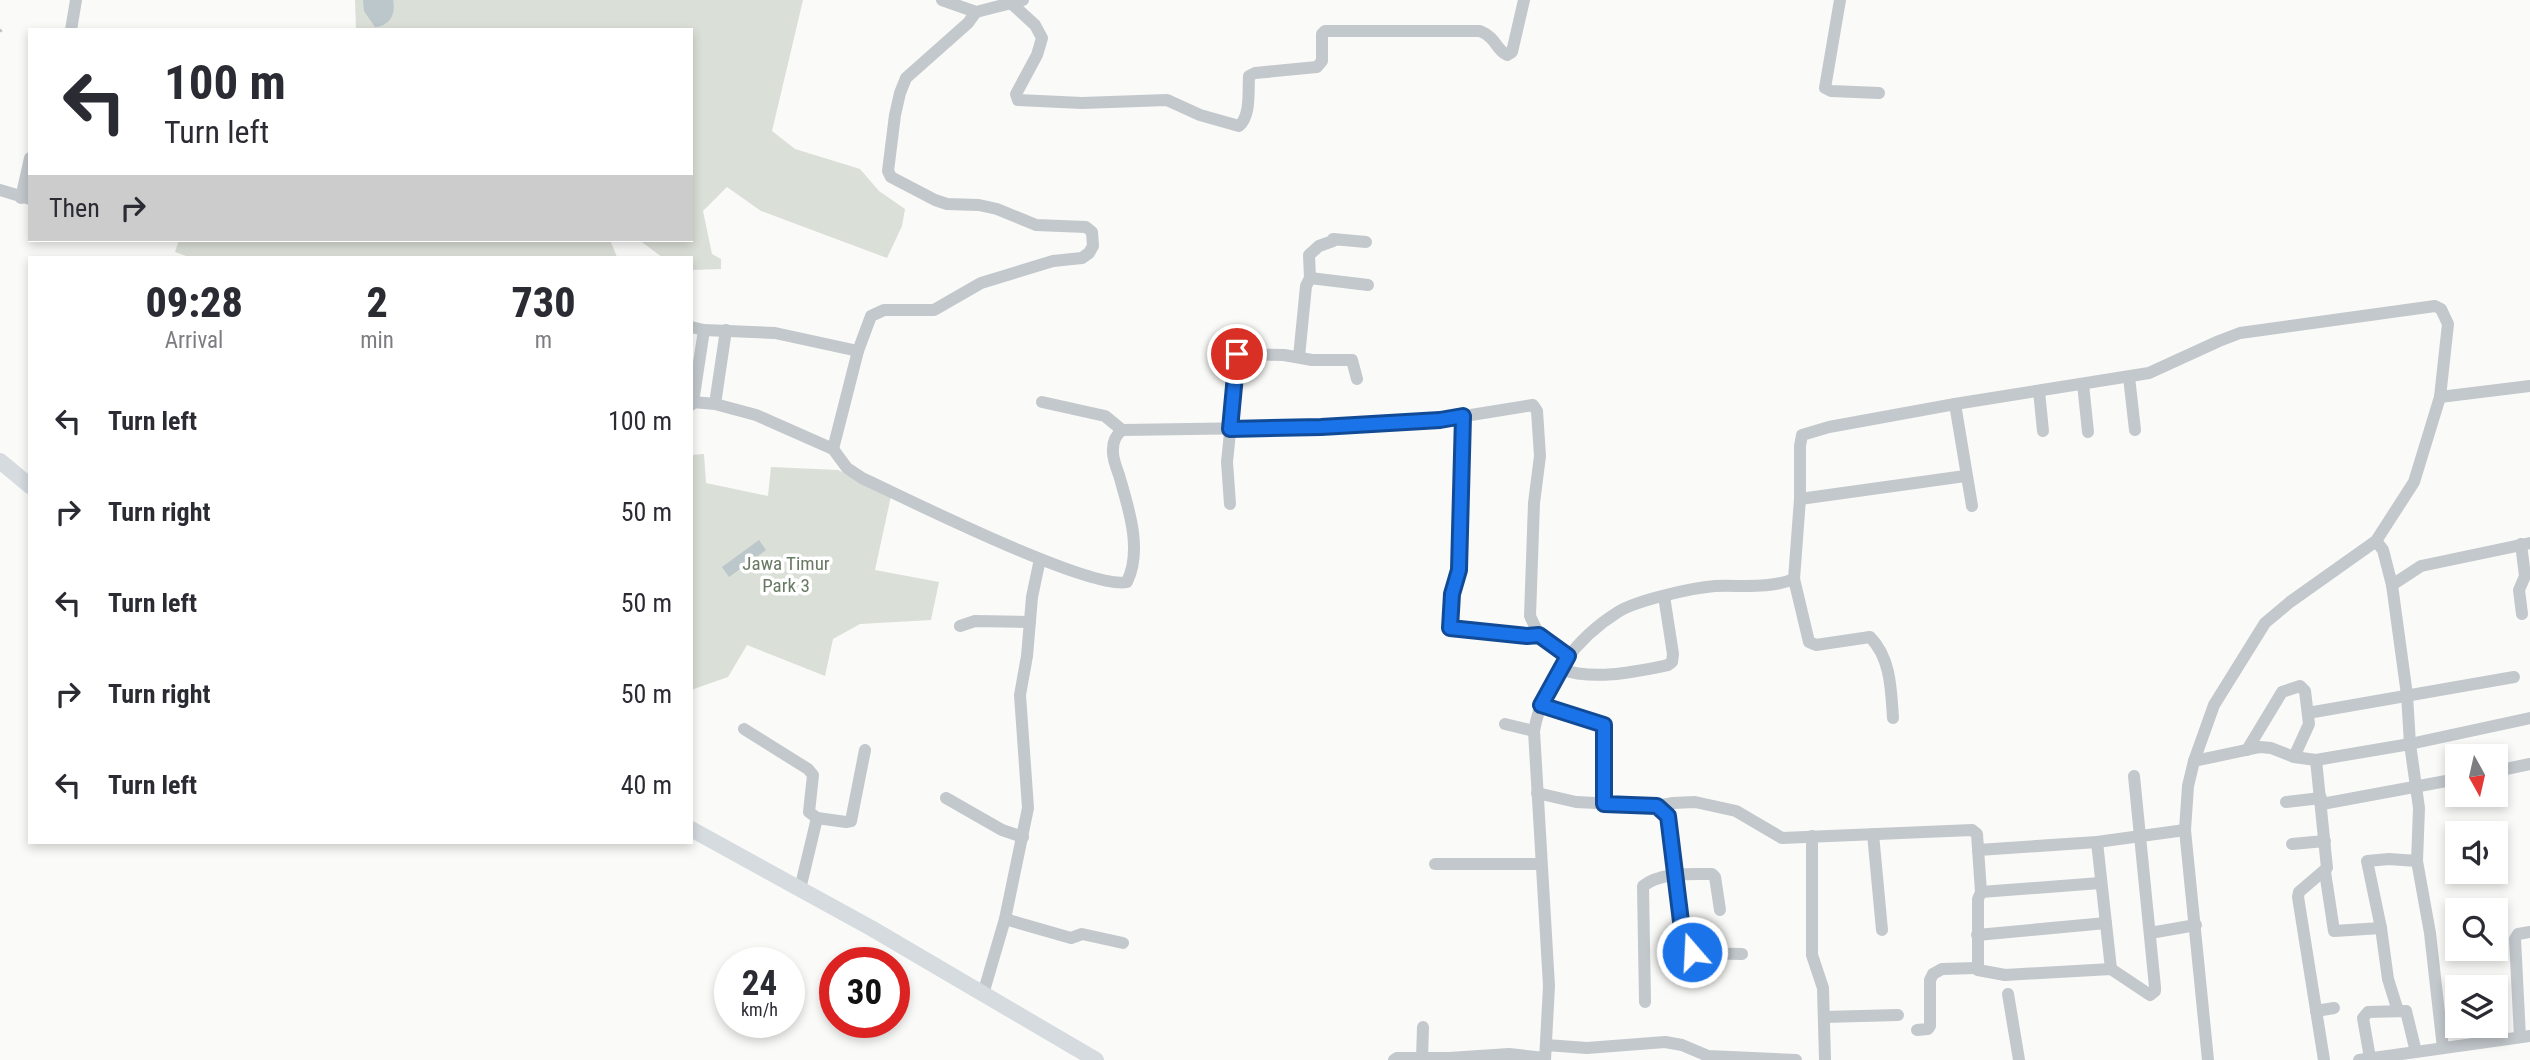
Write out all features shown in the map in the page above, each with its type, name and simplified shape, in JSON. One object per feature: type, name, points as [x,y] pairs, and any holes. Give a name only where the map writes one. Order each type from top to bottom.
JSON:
[{"type":"main road","points":[[0,461],[28,484]]},
{"type":"main road","points":[[693,830],[1094,1059]]},
{"type":"street","points":[[71,28],[76,0]]},
{"type":"street","points":[[942,0],[976,12],[1017,1],[1035,24],[1042,38],[1037,55],[1016,94],[1018,100],[1082,103],[1167,100],[1200,115],[1239,126],[1243,124],[1246,114],[1249,76],[1317,66],[1322,61],[1322,34],[1325,31],[1480,31],[1490,35],[1507,55],[1512,52],[1516,40],[1524,0]]},
{"type":"street","points":[[1840,0],[1825,88],[1831,91],[1879,93]]},
{"type":"street","points":[[833,449],[858,351],[867,323],[877,312],[891,309],[934,310],[981,283],[1053,261],[1082,257],[1089,253],[1093,246],[1092,232],[1086,227],[1036,225],[997,209],[979,205],[947,204],[891,177],[888,171],[895,115],[906,78],[968,23],[976,12]]},
{"type":"street","points":[[0,190],[26,198],[28,178]]},
{"type":"street","points":[[1298,357],[1309,254],[1316,247],[1333,242],[1333,239],[1366,242]]},
{"type":"street","points":[[1308,282],[1368,285]]},
{"type":"street","points":[[1893,718],[1891,687],[1884,656],[1870,637],[1816,645],[1810,642],[1794,579],[1800,499],[1800,446],[1805,432],[1955,404],[2129,377],[2159,370],[2240,333],[2435,306],[2441,309],[2448,324],[2440,397],[2414,482],[2376,541],[2265,623],[2214,705],[2194,761],[2188,786],[2185,830],[2208,1060]]},
{"type":"street","points":[[693,390],[698,328],[775,333],[858,351]]},
{"type":"street","points":[[715,404],[726,330]]},
{"type":"street","points":[[1230,504],[1227,462],[1237,354],[1352,360],[1357,379]]},
{"type":"street","points":[[2129,377],[2135,430]]},
{"type":"street","points":[[2083,384],[2088,432]]},
{"type":"street","points":[[2440,397],[2530,386]]},
{"type":"street","points":[[2039,391],[2043,431]]},
{"type":"street","points":[[1042,402],[1105,416],[1122,430],[1321,427],[1440,420],[1533,405],[1537,411],[1541,456],[1534,503],[1530,616],[1539,635],[1568,656]]},
{"type":"street","points":[[693,403],[715,404],[756,415],[833,449],[847,468],[862,478],[1040,559],[1104,581],[1120,583],[1127,582],[1134,544],[1127,505],[1112,452],[1113,442],[1122,430]]},
{"type":"street","points":[[1955,404],[1972,506]]},
{"type":"street","points":[[1463,416],[1459,570],[1452,594],[1450,628],[1539,635]]},
{"type":"street","points":[[1800,499],[1965,476]]},
{"type":"street","points":[[2376,541],[2384,550],[2392,584],[2407,695],[2410,744],[2419,808],[2417,861],[2430,933],[2443,1048]]},
{"type":"street","points":[[2392,584],[2421,566],[2526,544],[2527,580],[2519,590],[2522,614]]},
{"type":"street","points":[[983,994],[1005,919],[1023,837],[1028,790],[1020,695],[1032,597],[1040,559]]},
{"type":"street","points":[[1546,1054],[1549,986],[1534,731],[1541,705],[1568,656],[1594,629],[1620,610],[1664,596],[1714,586],[1753,587],[1785,583],[1794,579]]},
{"type":"street","points":[[1560,669],[1572,673],[1628,673],[1668,665],[1674,654],[1664,596]]},
{"type":"street","points":[[960,626],[975,621],[1030,622]]},
{"type":"street","points":[[2308,713],[2514,677]]},
{"type":"street","points":[[2247,750],[2284,690],[2300,686],[2304,688],[2309,724],[2294,757]]},
{"type":"street","points":[[1541,705],[1604,725],[1604,804]]},
{"type":"street","points":[[2194,761],[2265,747],[2294,757],[2316,760],[2410,744],[2530,718]]},
{"type":"street","points":[[1505,724],[1534,731]]},
{"type":"street","points":[[744,729],[811,771],[813,778],[809,813],[817,818],[851,821],[864,750]]},
{"type":"street","points":[[2316,760],[2327,864],[2325,872],[2334,931],[2381,928]]},
{"type":"street","points":[[2508,769],[2530,764]]},
{"type":"street","points":[[1537,793],[1576,802],[1604,804],[1657,806],[1695,802],[1746,815],[1782,838],[1972,830],[1977,834],[1981,892],[1978,899],[1976,968],[1979,972],[2005,975],[2111,969],[2147,993],[2153,994],[2155,991],[2150,933],[2134,776]]},
{"type":"street","points":[[2286,802],[2321,801],[2445,782]]},
{"type":"street","points":[[946,798],[1002,830],[1023,837]]},
{"type":"street","points":[[1657,806],[1668,816],[1686,949],[1697,953],[1742,954]]},
{"type":"street","points":[[800,889],[817,818]]},
{"type":"street","points":[[1978,850],[2097,842],[2185,830]]},
{"type":"street","points":[[1873,834],[1882,930]]},
{"type":"street","points":[[1812,836],[1812,955],[1823,988],[1825,1060]]},
{"type":"street","points":[[2292,844],[2325,841]]},
{"type":"street","points":[[2097,842],[2111,969]]},
{"type":"street","points":[[2398,1011],[2388,979],[2367,861],[2417,861]]},
{"type":"street","points":[[1436,864],[1541,864]]},
{"type":"street","points":[[2324,1060],[2298,897],[2299,892],[2325,872]]},
{"type":"street","points":[[1645,1002],[1643,886],[1654,879],[1675,875],[1712,874],[1715,877],[1720,909]]},
{"type":"street","points":[[1981,892],[2100,883]]},
{"type":"street","points":[[1005,919],[1071,938],[1082,934],[1124,943]]},
{"type":"street","points":[[1977,934],[2106,923]]},
{"type":"street","points":[[2150,933],[2196,925]]},
{"type":"street","points":[[2407,1055],[2406,1011],[2368,1012],[2363,1016],[2365,1059],[2407,1055],[2525,1037],[2515,939],[2518,934],[2530,932]]},
{"type":"street","points":[[1917,1030],[1928,1029],[1930,1026],[1930,980],[1933,974],[1942,969],[1976,968]]},
{"type":"street","points":[[2008,994],[2019,1060]]},
{"type":"street","points":[[2316,1011],[2334,1008]]},
{"type":"street","points":[[1825,1017],[1898,1015]]},
{"type":"street","points":[[1422,1059],[1423,1027]]},
{"type":"street","points":[[1394,1060],[1402,1057],[1422,1059],[1546,1054],[1665,1042],[1682,1045],[1704,1055],[1796,1060]]},
{"type":"street","points":[[1633,1046],[1633,1060]]},
{"type":"green space","points":[[355,0],[803,0],[772,131],[795,149],[860,169],[879,191],[905,209],[902,226],[887,258],[761,211],[727,187],[703,211],[712,254],[721,259],[721,269],[693,270],[693,256],[661,256],[642,242],[693,242],[693,28],[356,28]]},
{"type":"green space","points":[[178,242],[611,242],[617,256],[186,256],[175,252]]},
{"type":"green space","name":"Jawa Timur Park 3","points":[[704,454],[706,483],[768,496],[771,467],[838,470],[891,496],[875,570],[939,582],[931,620],[860,624],[833,639],[825,676],[747,645],[728,677],[693,689],[693,455]]},
{"type":"shaded area","points":[[363,0],[393,0],[394,10],[388,22],[375,27],[364,11]]},
{"type":"shaded area","points":[[759,540],[766,550],[729,577],[722,567]]},
{"type":"route","points":[[1237,354],[1230,429],[1321,427],[1440,420],[1463,416],[1459,570],[1452,594],[1450,628],[1539,635],[1568,656],[1541,705],[1605,726],[1604,804],[1657,806],[1668,816],[1684,946],[1692,952]]}]
